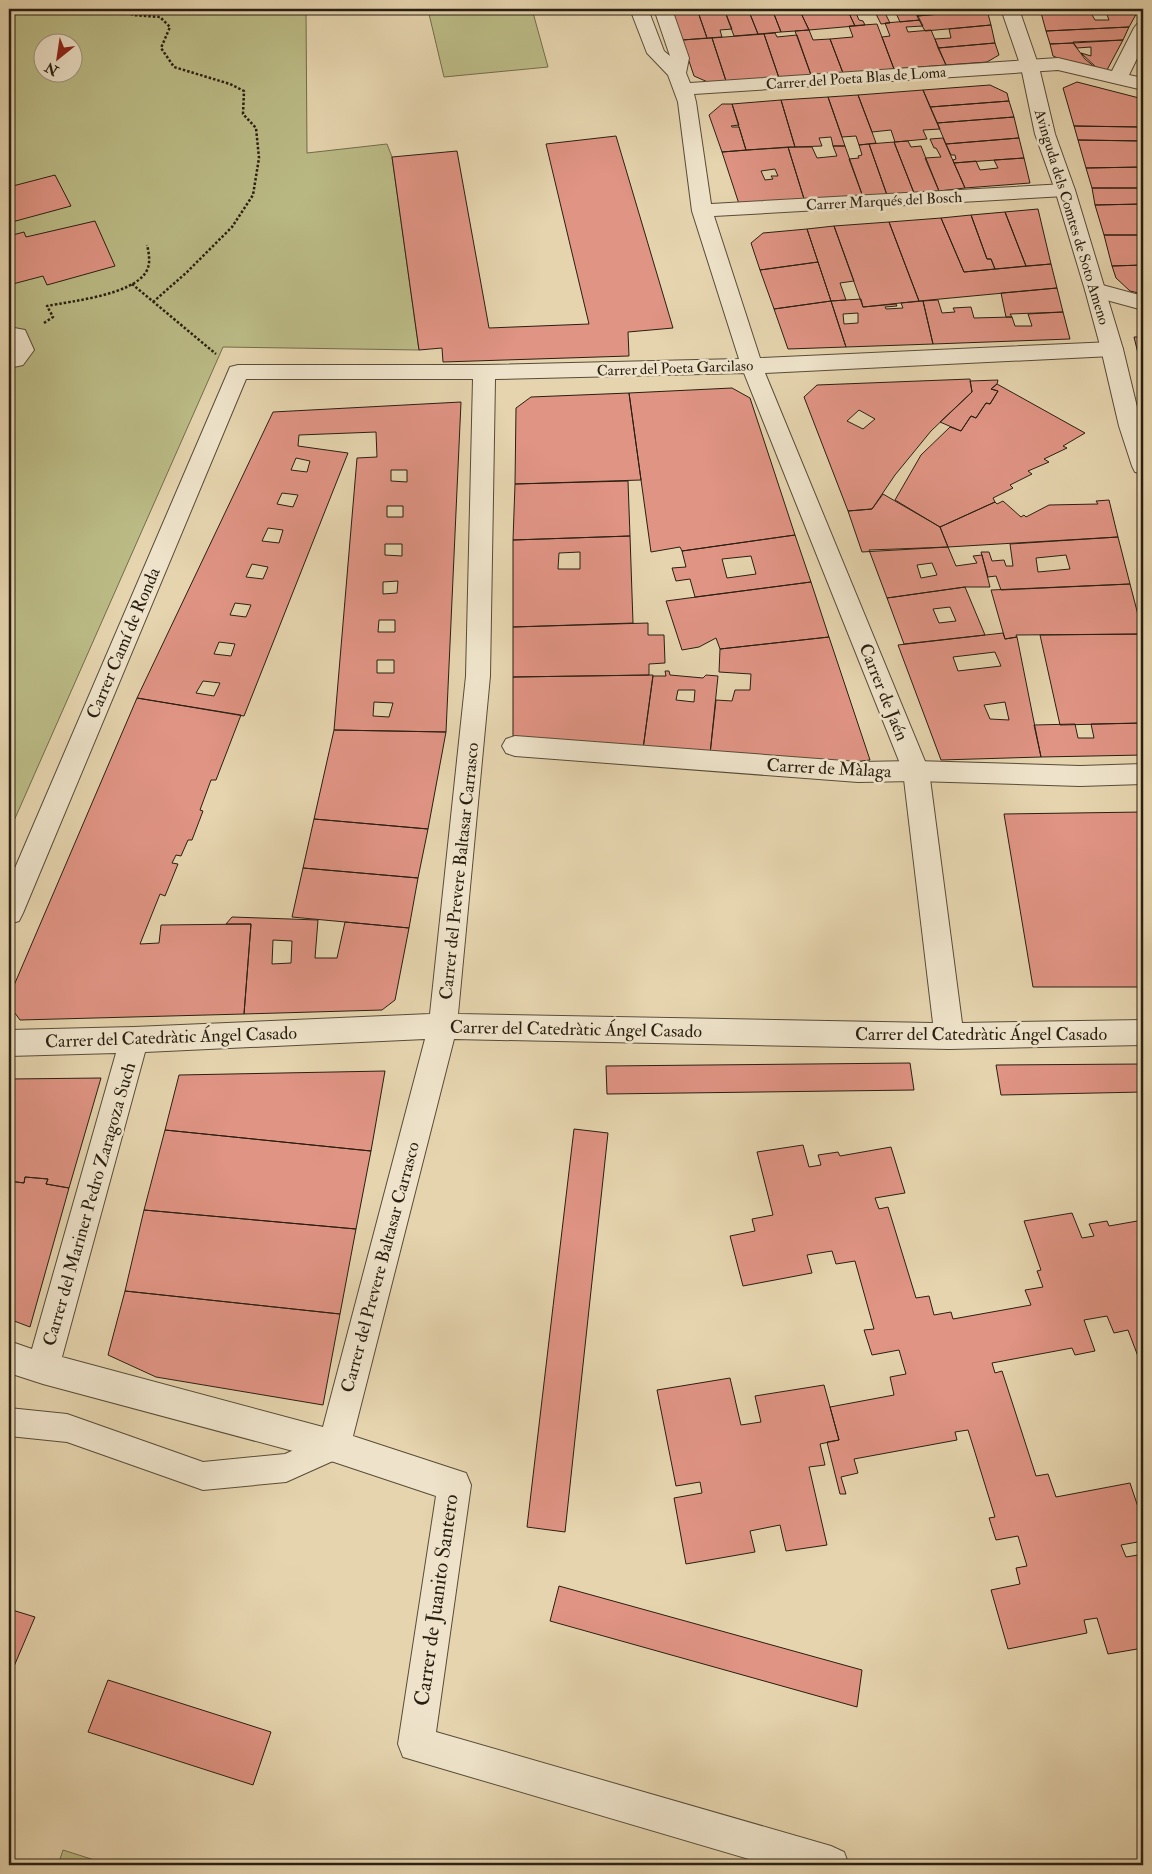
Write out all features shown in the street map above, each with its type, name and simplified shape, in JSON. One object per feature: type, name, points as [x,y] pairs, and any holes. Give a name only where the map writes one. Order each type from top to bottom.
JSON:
[{"type":"street","points":[[639,9],[656,53],[679,81]]},
{"type":"street","name":"Carrer de Jaén","points":[[663,9],[680,58],[679,81],[687,102],[702,211],[752,366],[916,771],[949,1036]]},
{"type":"street","name":"Avinguda dels Comtes de Soto Ameno","points":[[1010,9],[1030,67],[1045,134],[1065,190],[1137,430],[1143,466]]},
{"type":"street","points":[[1118,78],[1143,28]]},
{"type":"street","name":"Carrer del Poeta Blas de Loma","points":[[679,81],[1030,67],[1058,64],[1143,84]]},
{"type":"street","name":"Carrer Marqués del Bosch","points":[[702,211],[1065,190]]},
{"type":"street","points":[[1095,290],[1143,304]]},
{"type":"street","name":"Carrer del Poeta Garcilaso","points":[[238,372],[484,372],[752,366],[1112,349]]},
{"type":"street","name":"Carrer Camí de Ronda","points":[[9,913],[238,372]]},
{"type":"street","name":"Carrer del Prevere Baltasar Carrasco","points":[[334,1446],[443,1026],[478,676],[484,372]]},
{"type":"street","name":"Carrer de Màlaga","points":[[515,746],[858,772],[916,771],[1080,776],[1143,774]]},
{"type":"street","name":"Carrer del Catedràtic Ángel Casado","points":[[9,1043],[134,1040],[443,1026],[949,1036],[1143,1033]]},
{"type":"street","name":"Carrer del Mariner Pedro Zaragoza Such","points":[[43,1368],[134,1040]]},
{"type":"street","name":"Carrer de Juanito Santero","points":[[9,1357],[43,1368],[334,1446],[454,1485],[416,1744],[831,1865]]},
{"type":"lane","points":[[9,362],[16,361],[25,350],[14,334]]},
{"type":"lane","points":[[9,1422],[68,1428],[203,1476],[286,1468],[334,1446]]},
{"type":"path","points":[[123,9],[133,14],[160,17],[170,27],[161,48],[174,67],[230,84],[244,91],[243,114],[256,128],[259,158],[253,195],[232,227],[186,273],[153,302]]},
{"type":"path","points":[[14,334],[46,323],[53,317],[47,306],[118,290],[132,284],[145,274],[149,263],[147,245]]},
{"type":"path","points":[[132,284],[238,372]]},
{"type":"green space","points":[[9,9],[306,9],[307,153],[387,144],[392,157],[419,350],[223,347],[9,832]]},
{"type":"green space","points":[[532,9],[548,67],[444,77],[429,14]]},
{"type":"green space","points":[[63,1850],[110,1865],[58,1865]]},
{"type":"building","points":[[671,9],[697,9],[707,38],[682,40]]},
{"type":"building","points":[[697,9],[724,9],[732,29],[720,30],[722,37],[707,38]]},
{"type":"building","points":[[724,9],[748,9],[758,34],[734,36]]},
{"type":"building","points":[[748,9],[772,9],[781,32],[758,34]]},
{"type":"building","points":[[772,9],[799,9],[809,30],[781,32]]},
{"type":"building","points":[[799,9],[847,9],[855,26],[809,30]]},
{"type":"building","points":[[847,9],[866,9],[867,12],[856,13],[859,20],[863,21],[865,25],[855,26]]},
{"type":"building","points":[[866,9],[883,9],[890,23],[881,24],[875,12],[867,12]]},
{"type":"building","points":[[883,9],[914,9],[920,20],[900,22],[896,13],[885,14]]},
{"type":"building","points":[[914,9],[987,9],[987,10],[917,16]]},
{"type":"building","points":[[1040,9],[1139,9],[1129,27],[1046,31]],"holes":[[[1106,12],[1109,20],[1095,20],[1091,13]]]},
{"type":"building","points":[[987,10],[991,25],[925,31],[917,16]]},
{"type":"building","points":[[920,20],[923,26],[906,27],[908,32],[931,30],[946,65],[894,69],[882,37],[890,36],[885,23]]},
{"type":"building","points":[[877,24],[894,69],[843,73],[830,39],[853,37],[849,26]]},
{"type":"building","points":[[991,25],[995,43],[938,48],[935,39],[951,38],[949,29]]},
{"type":"building","points":[[1129,27],[1123,40],[1073,43],[1050,44],[1046,31]]},
{"type":"building","points":[[809,30],[813,40],[830,39],[843,73],[811,75],[795,31]]},
{"type":"building","points":[[775,33],[777,37],[797,35],[811,75],[779,78],[764,34]]},
{"type":"building","points":[[764,34],[779,78],[726,81],[712,38]]},
{"type":"building","points":[[712,38],[726,81],[710,83],[694,76],[682,40]]},
{"type":"building","points":[[1123,40],[1107,70],[1096,67],[1081,53],[1091,56],[1091,47],[1077,48],[1073,42]]},
{"type":"building","points":[[995,43],[999,55],[987,62],[946,65],[938,48]]},
{"type":"building","points":[[1073,43],[1085,59],[1096,68],[1070,63],[1053,56],[1050,44]]},
{"type":"building","points":[[1077,82],[1143,99],[1143,127],[1074,126],[1063,88]]},
{"type":"building","points":[[990,85],[1007,93],[1009,101],[930,107],[923,90]]},
{"type":"building","points":[[923,90],[940,129],[923,130],[927,139],[895,142],[891,130],[872,132],[858,95]]},
{"type":"building","points":[[858,95],[876,143],[859,145],[856,136],[842,137],[828,97]]},
{"type":"building","points":[[828,97],[845,146],[833,146],[831,137],[819,138],[822,146],[795,147],[781,100]]},
{"type":"building","points":[[781,100],[795,147],[746,150],[732,104]]},
{"type":"building","points":[[1009,101],[1014,117],[937,123],[930,107]]},
{"type":"building","points":[[722,104],[732,104],[739,125],[731,126],[739,127],[746,150],[722,152],[709,115]]},
{"type":"building","points":[[1014,117],[1019,138],[946,144],[937,123]]},
{"type":"building","points":[[1074,126],[1137,127],[1143,141],[1078,140]]},
{"type":"building","points":[[616,136],[673,328],[628,332],[629,356],[443,362],[442,348],[419,350],[392,157],[457,151],[489,328],[589,324],[546,144]]},
{"type":"building","points":[[943,138],[965,188],[939,191],[925,158],[941,157],[930,139]]},
{"type":"building","points":[[1019,138],[1024,158],[954,163],[955,155],[951,155],[946,144]]},
{"type":"building","points":[[1078,140],[1143,141],[1143,167],[1086,168]]},
{"type":"building","points":[[908,141],[911,147],[921,146],[939,191],[914,193],[894,142]]},
{"type":"building","points":[[894,142],[914,193],[887,195],[869,144]]},
{"type":"building","points":[[869,144],[887,195],[863,197],[849,159],[859,158],[858,156],[862,155],[859,145]]},
{"type":"building","points":[[833,146],[845,146],[863,197],[805,202],[788,147],[812,147],[817,158],[837,156]]},
{"type":"building","points":[[788,147],[805,202],[740,207],[722,152]],"holes":[[[775,169],[778,176],[771,176],[773,179],[765,180],[761,171]]]},
{"type":"building","points":[[1024,158],[1030,183],[965,188],[954,163],[976,161],[980,170],[998,168],[994,160]]},
{"type":"building","points":[[1143,167],[1143,188],[1092,188],[1086,168]]},
{"type":"building","points":[[55,175],[71,206],[12,222],[9,215],[9,187]]},
{"type":"building","points":[[1092,188],[1143,188],[1143,204],[1095,205]]},
{"type":"building","points":[[1143,204],[1143,235],[1104,235],[1095,205]]},
{"type":"building","points":[[1038,209],[1051,264],[1026,266],[1005,212]]},
{"type":"building","points":[[1005,212],[1026,266],[995,269],[991,259],[987,259],[971,215]]},
{"type":"building","points":[[971,215],[987,259],[991,259],[995,269],[964,272],[941,218]]},
{"type":"building","points":[[941,218],[964,272],[1051,264],[1057,288],[919,301],[889,222]]},
{"type":"building","points":[[95,221],[115,266],[47,285],[43,276],[9,285],[9,236],[24,232],[26,237]]},
{"type":"building","points":[[889,222],[919,301],[863,307],[834,226]]},
{"type":"building","points":[[834,226],[854,281],[840,283],[846,300],[831,301],[807,229]]},
{"type":"building","points":[[807,229],[818,262],[760,270],[751,243],[763,233]]},
{"type":"building","points":[[1104,235],[1143,235],[1143,265],[1112,266]]},
{"type":"building","points":[[818,262],[831,301],[774,309],[760,270]]},
{"type":"building","points":[[1143,265],[1143,294],[1130,291],[1116,278],[1112,266]]},
{"type":"building","points":[[1057,288],[1063,312],[1010,314],[1012,317],[1006,317],[1001,293]]},
{"type":"building","points":[[861,299],[863,307],[896,304],[897,306],[885,307],[886,309],[903,308],[901,303],[923,301],[933,344],[846,347],[831,301]],"holes":[[[858,313],[858,323],[844,324],[843,314]]]},
{"type":"building","points":[[938,300],[942,313],[955,312],[953,308],[971,307],[974,318],[1012,317],[1015,326],[1032,326],[1028,314],[1063,312],[1070,339],[933,344],[923,301]]},
{"type":"building","points":[[831,301],[846,347],[788,349],[774,309]]},
{"type":"building","points":[[1134,337],[1143,337],[1143,374]]},
{"type":"building","points":[[970,379],[972,392],[931,431],[895,475],[872,509],[848,511],[804,397],[817,385]],"holes":[[[859,410],[875,419],[863,429],[847,421]]]},
{"type":"building","points":[[998,380],[997,384],[991,389],[998,391],[990,404],[986,403],[976,418],[971,416],[961,431],[940,422],[972,392],[970,381]]},
{"type":"building","points":[[997,384],[1085,433],[1063,446],[1067,448],[1044,459],[1049,462],[1028,471],[1032,474],[1010,485],[1013,488],[993,498],[995,502],[940,527],[895,500],[921,455],[950,427],[961,431],[971,416],[976,418],[986,403],[990,404],[998,391],[991,389]]},
{"type":"building","points":[[732,388],[750,398],[795,535],[682,551],[680,547],[651,552],[629,393]]},
{"type":"building","points":[[629,393],[641,480],[515,484],[516,408],[531,397]]},
{"type":"building","points":[[461,402],[446,732],[334,730],[357,458],[377,457],[376,432],[299,435],[298,446],[348,453],[244,716],[137,698],[273,412]],"holes":[[[296,458],[310,461],[307,472],[291,470]],[[391,470],[407,470],[407,482],[391,481]],[[282,493],[298,495],[293,507],[277,504]],[[387,506],[403,506],[403,517],[387,517]],[[268,528],[283,530],[279,543],[262,541]],[[385,544],[402,544],[402,556],[385,555]],[[252,564],[268,567],[263,579],[246,577]],[[398,581],[397,593],[383,594],[383,582]],[[235,603],[251,605],[246,617],[230,615]],[[379,620],[395,620],[395,632],[378,632]],[[219,642],[235,644],[231,656],[214,654]],[[377,660],[394,660],[394,673],[377,673]],[[203,681],[220,683],[214,696],[196,693]],[[374,702],[393,703],[389,717],[373,716]]]},
{"type":"building","points":[[628,481],[630,536],[513,540],[515,484]]},
{"type":"building","points":[[883,494],[940,527],[948,547],[862,552],[848,511],[872,509]]},
{"type":"building","points":[[1109,500],[1118,537],[948,547],[940,527],[995,502],[997,504],[1003,501],[1021,517],[1024,515],[1026,517],[1049,505],[1098,504],[1096,501]]},
{"type":"building","points":[[795,535],[811,582],[695,597],[690,579],[676,581],[672,568],[686,567],[682,551]],"holes":[[[751,556],[756,574],[727,578],[722,559]]]},
{"type":"building","points":[[630,536],[633,623],[513,627],[513,540]],"holes":[[[580,552],[580,569],[558,569],[559,553]]]},
{"type":"building","points":[[1118,537],[1130,584],[1001,590],[996,576],[988,577],[981,552],[989,552],[992,561],[1004,560],[1006,566],[1013,566],[1010,544]],"holes":[[[1066,555],[1070,569],[1038,572],[1036,558]]]},
{"type":"building","points":[[948,547],[956,566],[977,563],[973,556],[982,555],[990,587],[965,587],[887,598],[869,550]],"holes":[[[932,563],[937,575],[921,578],[917,565]]]},
{"type":"building","points":[[811,582],[829,637],[720,649],[716,638],[699,647],[682,650],[666,601]]},
{"type":"building","points":[[1130,584],[1143,634],[1016,635],[1017,637],[1005,639],[991,590]]},
{"type":"building","points":[[965,587],[985,635],[904,644],[887,598]],"holes":[[[950,607],[956,621],[939,623],[933,609]]]},
{"type":"building","points":[[648,623],[648,635],[664,635],[665,663],[649,664],[649,675],[513,677],[513,627]]},
{"type":"building","points":[[1003,633],[1005,639],[1017,637],[1041,757],[941,760],[898,645]],"holes":[[[995,652],[1001,666],[958,671],[953,657]],[[1005,702],[1009,720],[990,719],[984,705]]]},
{"type":"building","points":[[1143,634],[1143,723],[1060,725],[1040,635]]},
{"type":"building","points":[[829,637],[870,760],[829,765],[710,754],[716,700],[732,701],[735,690],[750,690],[751,674],[719,672],[720,649]]},
{"type":"building","points":[[665,671],[669,671],[670,675],[703,678],[706,675],[718,676],[710,754],[643,749],[653,676],[666,676]],"holes":[[[678,690],[695,690],[694,702],[676,700]]]},
{"type":"building","points":[[653,675],[643,749],[513,738],[513,677]]},
{"type":"building","points":[[137,698],[241,715],[216,780],[211,780],[200,810],[203,811],[192,840],[188,840],[181,856],[176,855],[172,863],[178,864],[165,896],[160,894],[140,944],[159,943],[161,925],[251,924],[244,1014],[20,1020],[9,1005],[9,997]]},
{"type":"building","points":[[1143,723],[1143,755],[1041,757],[1034,725],[1075,724],[1078,738],[1094,738],[1091,724]]},
{"type":"building","points":[[334,730],[446,732],[428,829],[314,819]]},
{"type":"building","points":[[1143,812],[1143,987],[1033,987],[1004,814]]},
{"type":"building","points":[[314,819],[428,829],[418,878],[303,868]]},
{"type":"building","points":[[303,868],[418,878],[409,928],[292,917]]},
{"type":"building","points":[[232,917],[318,920],[315,958],[337,958],[345,922],[409,928],[395,1000],[382,1010],[244,1014],[251,924],[226,924]],"holes":[[[273,940],[292,941],[291,963],[272,964]]]},
{"type":"building","points":[[910,1063],[914,1090],[607,1094],[606,1066]]},
{"type":"building","points":[[1143,1064],[1143,1092],[1001,1095],[996,1065]]},
{"type":"building","points":[[385,1071],[371,1151],[165,1130],[179,1075]]},
{"type":"building","points":[[101,1078],[69,1188],[46,1184],[48,1179],[25,1177],[24,1183],[9,1181],[9,1079]]},
{"type":"building","points":[[574,1129],[608,1133],[565,1532],[527,1527]]},
{"type":"building","points":[[165,1130],[371,1151],[356,1229],[144,1210]]},
{"type":"building","points":[[803,1145],[809,1167],[821,1165],[818,1155],[838,1152],[840,1156],[891,1147],[905,1193],[875,1198],[879,1209],[888,1207],[916,1298],[929,1296],[934,1315],[951,1312],[953,1319],[1031,1305],[1025,1290],[1043,1287],[1037,1271],[1041,1270],[1024,1221],[1072,1213],[1082,1238],[1094,1236],[1089,1224],[1107,1221],[1109,1226],[1143,1220],[1143,1358],[1139,1359],[1128,1330],[1114,1333],[1107,1316],[1084,1320],[1095,1351],[1075,1355],[1072,1348],[992,1363],[995,1373],[1002,1371],[1036,1476],[1048,1474],[1056,1497],[1130,1483],[1143,1522],[1143,1541],[1121,1545],[1126,1557],[1138,1555],[1143,1569],[1143,1577],[1141,1578],[1143,1584],[1143,1648],[1108,1654],[1097,1618],[1084,1620],[1087,1633],[1008,1649],[991,1590],[1020,1584],[1016,1568],[1027,1566],[1018,1536],[996,1540],[989,1518],[995,1517],[968,1430],[955,1432],[957,1440],[854,1459],[858,1473],[841,1477],[846,1494],[840,1494],[827,1442],[839,1440],[830,1407],[894,1395],[890,1377],[906,1374],[899,1350],[872,1355],[864,1330],[874,1329],[855,1261],[836,1264],[832,1251],[807,1255],[812,1273],[743,1286],[730,1236],[755,1231],[752,1219],[773,1215],[757,1152]]},
{"type":"building","points":[[25,1177],[48,1179],[46,1184],[69,1188],[30,1327],[9,1319],[9,1181],[24,1183]]},
{"type":"building","points":[[144,1210],[356,1229],[340,1314],[125,1291]]},
{"type":"building","points":[[125,1291],[340,1314],[323,1405],[156,1377],[108,1355]]},
{"type":"building","points":[[730,1378],[741,1425],[761,1422],[755,1396],[824,1385],[839,1440],[820,1444],[825,1465],[809,1467],[827,1545],[786,1551],[780,1525],[750,1531],[755,1552],[686,1564],[674,1498],[702,1493],[700,1482],[676,1486],[657,1390]]},
{"type":"building","points":[[559,1586],[862,1670],[857,1707],[550,1621]]},
{"type":"building","points":[[9,1609],[35,1617],[9,1678]]},
{"type":"building","points":[[108,1680],[271,1732],[253,1785],[88,1732]]}]
